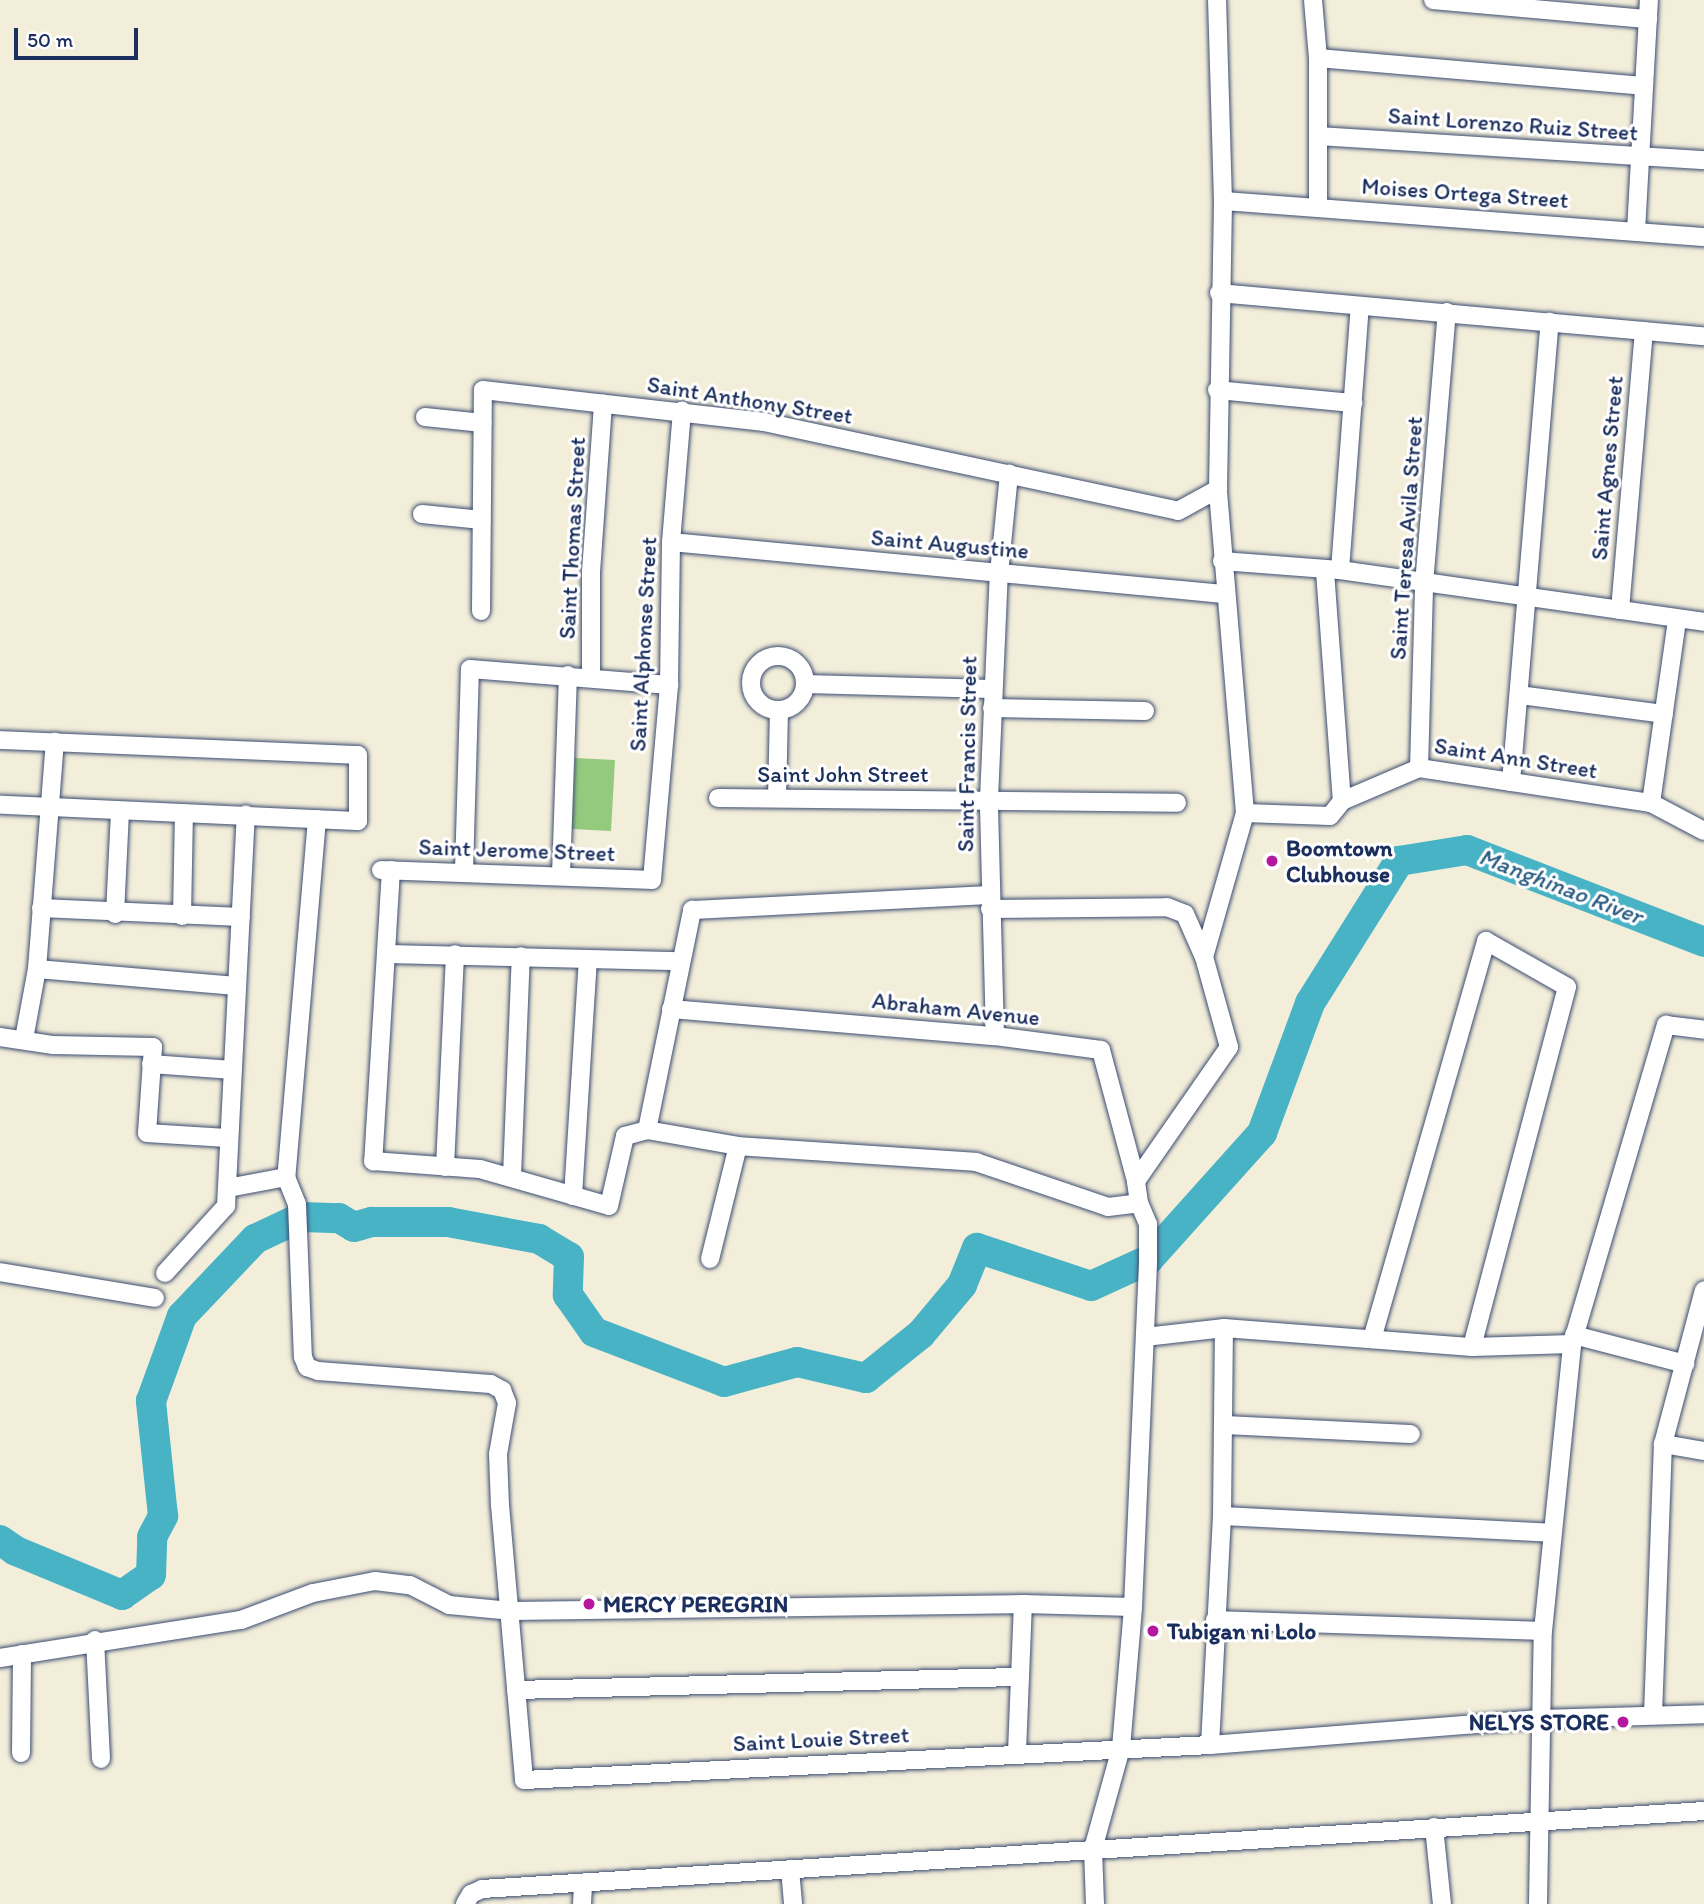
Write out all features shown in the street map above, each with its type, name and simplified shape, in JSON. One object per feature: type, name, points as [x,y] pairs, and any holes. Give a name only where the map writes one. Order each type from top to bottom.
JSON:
[{"type":"street","points":[[1204,957],[1245,813],[1224,594],[1218,489],[1217,390],[1223,201],[1217,0]]},
{"type":"street","points":[[1313,0],[1318,58],[1318,206]]},
{"type":"street","points":[[1433,0],[1648,19]]},
{"type":"street","points":[[1636,231],[1649,0]]},
{"type":"street","points":[[1318,58],[1643,86]]},
{"type":"street","name":"Saint Lorenzo Ruiz Street","points":[[1319,136],[1641,157],[1703,154]]},
{"type":"street","name":"Moises Ortega Street","points":[[1223,201],[1318,206],[1704,237]]},
{"type":"street","points":[[1219,293],[1704,336]]},
{"type":"street","points":[[1342,802],[1332,570],[1353,403],[1360,307]]},
{"type":"street","name":"Saint Teresa Avila Street","points":[[1419,768],[1424,584],[1447,312]]},
{"type":"street","points":[[1511,782],[1550,322]]},
{"type":"street","name":"Saint Agnes Street","points":[[1620,610],[1644,331]]},
{"type":"street","name":"Saint Anthony Street","points":[[481,611],[483,390],[682,410],[764,422],[1178,511],[1218,489]]},
{"type":"street","points":[[1217,390],[1353,403]]},
{"type":"street","name":"Saint Thomas Street","points":[[591,676],[591,572],[603,403]]},
{"type":"street","name":"Saint Alphonse Street","points":[[652,880],[669,685],[671,542],[682,410]]},
{"type":"street","points":[[425,417],[483,423]]},
{"type":"street","name":"Saint Francis Street","points":[[995,1036],[989,799],[999,573],[1009,474]]},
{"type":"street","points":[[422,514],[482,520]]},
{"type":"street","name":"Saint Augustine","points":[[671,542],[1224,594]]},
{"type":"street","points":[[1222,561],[1332,570],[1704,622]]},
{"type":"street","points":[[1651,803],[1677,620]]},
{"type":"street","points":[[779,656],[798,664],[805,684],[796,703],[779,710],[767,708],[753,692],[751,682],[760,663],[779,656]]},
{"type":"street","points":[[464,870],[470,669],[591,676],[669,685]]},
{"type":"street","points":[[561,875],[568,675]]},
{"type":"street","points":[[805,684],[992,689]]},
{"type":"street","points":[[1520,695],[1664,714]]},
{"type":"street","points":[[992,708],[1145,710]]},
{"type":"street","points":[[777,798],[779,710]]},
{"type":"street","points":[[0,740],[358,755],[359,821],[0,805]]},
{"type":"street","points":[[24,1038],[37,969],[55,742]]},
{"type":"street","name":"Saint Ann Street","points":[[1245,813],[1331,816],[1342,802],[1419,768],[1651,803],[1704,831]]},
{"type":"street","name":"Saint John Street","points":[[718,798],[1177,803]]},
{"type":"street","points":[[115,914],[120,811]]},
{"type":"street","points":[[182,916],[184,813]]},
{"type":"street","points":[[166,1272],[226,1206],[227,1138],[246,815]]},
{"type":"street","points":[[317,819],[286,1177],[297,1204],[303,1357],[307,1367],[491,1384],[502,1390],[507,1403],[498,1454],[499,1504],[512,1611],[516,1690],[1017,1677]]},
{"type":"street","name":"Saint Jerome Street","points":[[387,954],[386,870],[464,870],[652,880]]},
{"type":"street","points":[[647,1130],[692,909],[990,902],[1167,907],[1185,914],[1204,957],[1229,1047],[1136,1181],[1139,1203],[1148,1224],[1148,1259],[1133,1607],[1121,1748],[1093,1849],[1095,1904]]},
{"type":"street","points":[[41,908],[115,914],[241,917]]},
{"type":"street","points":[[1372,1339],[1486,941],[1567,987],[1472,1347]]},
{"type":"street","points":[[681,961],[387,954],[373,1161],[512,1176],[609,1206],[625,1136],[647,1130],[738,1146],[976,1162],[1108,1208],[1139,1203]]},
{"type":"street","points":[[445,1167],[455,954]]},
{"type":"street","points":[[512,1176],[521,956]]},
{"type":"street","points":[[573,1196],[588,960]]},
{"type":"street","points":[[37,969],[236,986]]},
{"type":"street","name":"Abraham Avenue","points":[[671,1009],[995,1036],[1101,1050],[1136,1181]]},
{"type":"street","points":[[1538,1904],[1543,1631],[1573,1339],[1666,1025],[1704,1030]]},
{"type":"street","points":[[0,1037],[24,1038],[52,1045],[153,1047],[147,1133],[227,1138]]},
{"type":"street","points":[[151,1064],[233,1070]]},
{"type":"street","points":[[710,1259],[738,1146]]},
{"type":"street","points":[[228,1188],[286,1177]]},
{"type":"street","points":[[0,1272],[155,1298]]},
{"type":"street","points":[[1653,1715],[1663,1444],[1704,1290]]},
{"type":"street","points":[[1145,1337],[1224,1328],[1472,1347],[1573,1339],[1685,1364]]},
{"type":"street","points":[[1210,1745],[1222,1516],[1224,1328]]},
{"type":"street","points":[[1224,1425],[1411,1434]]},
{"type":"street","points":[[1663,1444],[1704,1451]]},
{"type":"street","points":[[1222,1516],[1552,1533]]},
{"type":"street","points":[[0,1658],[95,1640],[181,1632],[241,1620],[313,1593],[375,1581],[410,1585],[449,1605],[512,1611],[1023,1604],[1133,1607]]},
{"type":"street","points":[[1017,1752],[1017,1677],[1023,1604]]},
{"type":"street","points":[[1215,1620],[1543,1631]]},
{"type":"street","points":[[95,1640],[101,1759]]},
{"type":"street","points":[[21,1753],[22,1654]]},
{"type":"street","name":"Saint Louie Street","points":[[516,1690],[524,1780],[1017,1752],[1210,1745],[1540,1719],[1704,1714]]},
{"type":"street","points":[[465,1904],[471,1894],[482,1889],[1704,1811]]},
{"type":"street","points":[[1434,1827],[1442,1904]]},
{"type":"street","points":[[790,1868],[793,1904]]},
{"type":"street","points":[[582,1904],[583,1883]]},
{"type":"green space","points":[[575,758],[615,760],[611,831],[572,829]]},
{"type":"waterway","name":"Manghinao River","points":[[0,1540],[16,1551],[122,1595],[151,1575],[152,1537],[163,1516],[151,1401],[182,1316],[255,1239],[302,1217],[339,1218],[354,1227],[372,1222],[448,1222],[539,1239],[569,1257],[568,1295],[594,1332],[724,1382],[797,1362],[866,1378],[921,1334],[962,1285],[977,1248],[1091,1286],[1148,1260],[1262,1133],[1310,1003],[1399,861],[1467,850],[1704,942]]},
{"type":"place","name":"Boomtown Clubhouse","points":[[1272,861]]},
{"type":"place","name":"MERCY PEREGRIN","points":[[589,1604]]},
{"type":"place","name":"Tubigan ni Lolo","points":[[1153,1631]]},
{"type":"place","name":"NELYS STORE","points":[[1623,1722]]}]
